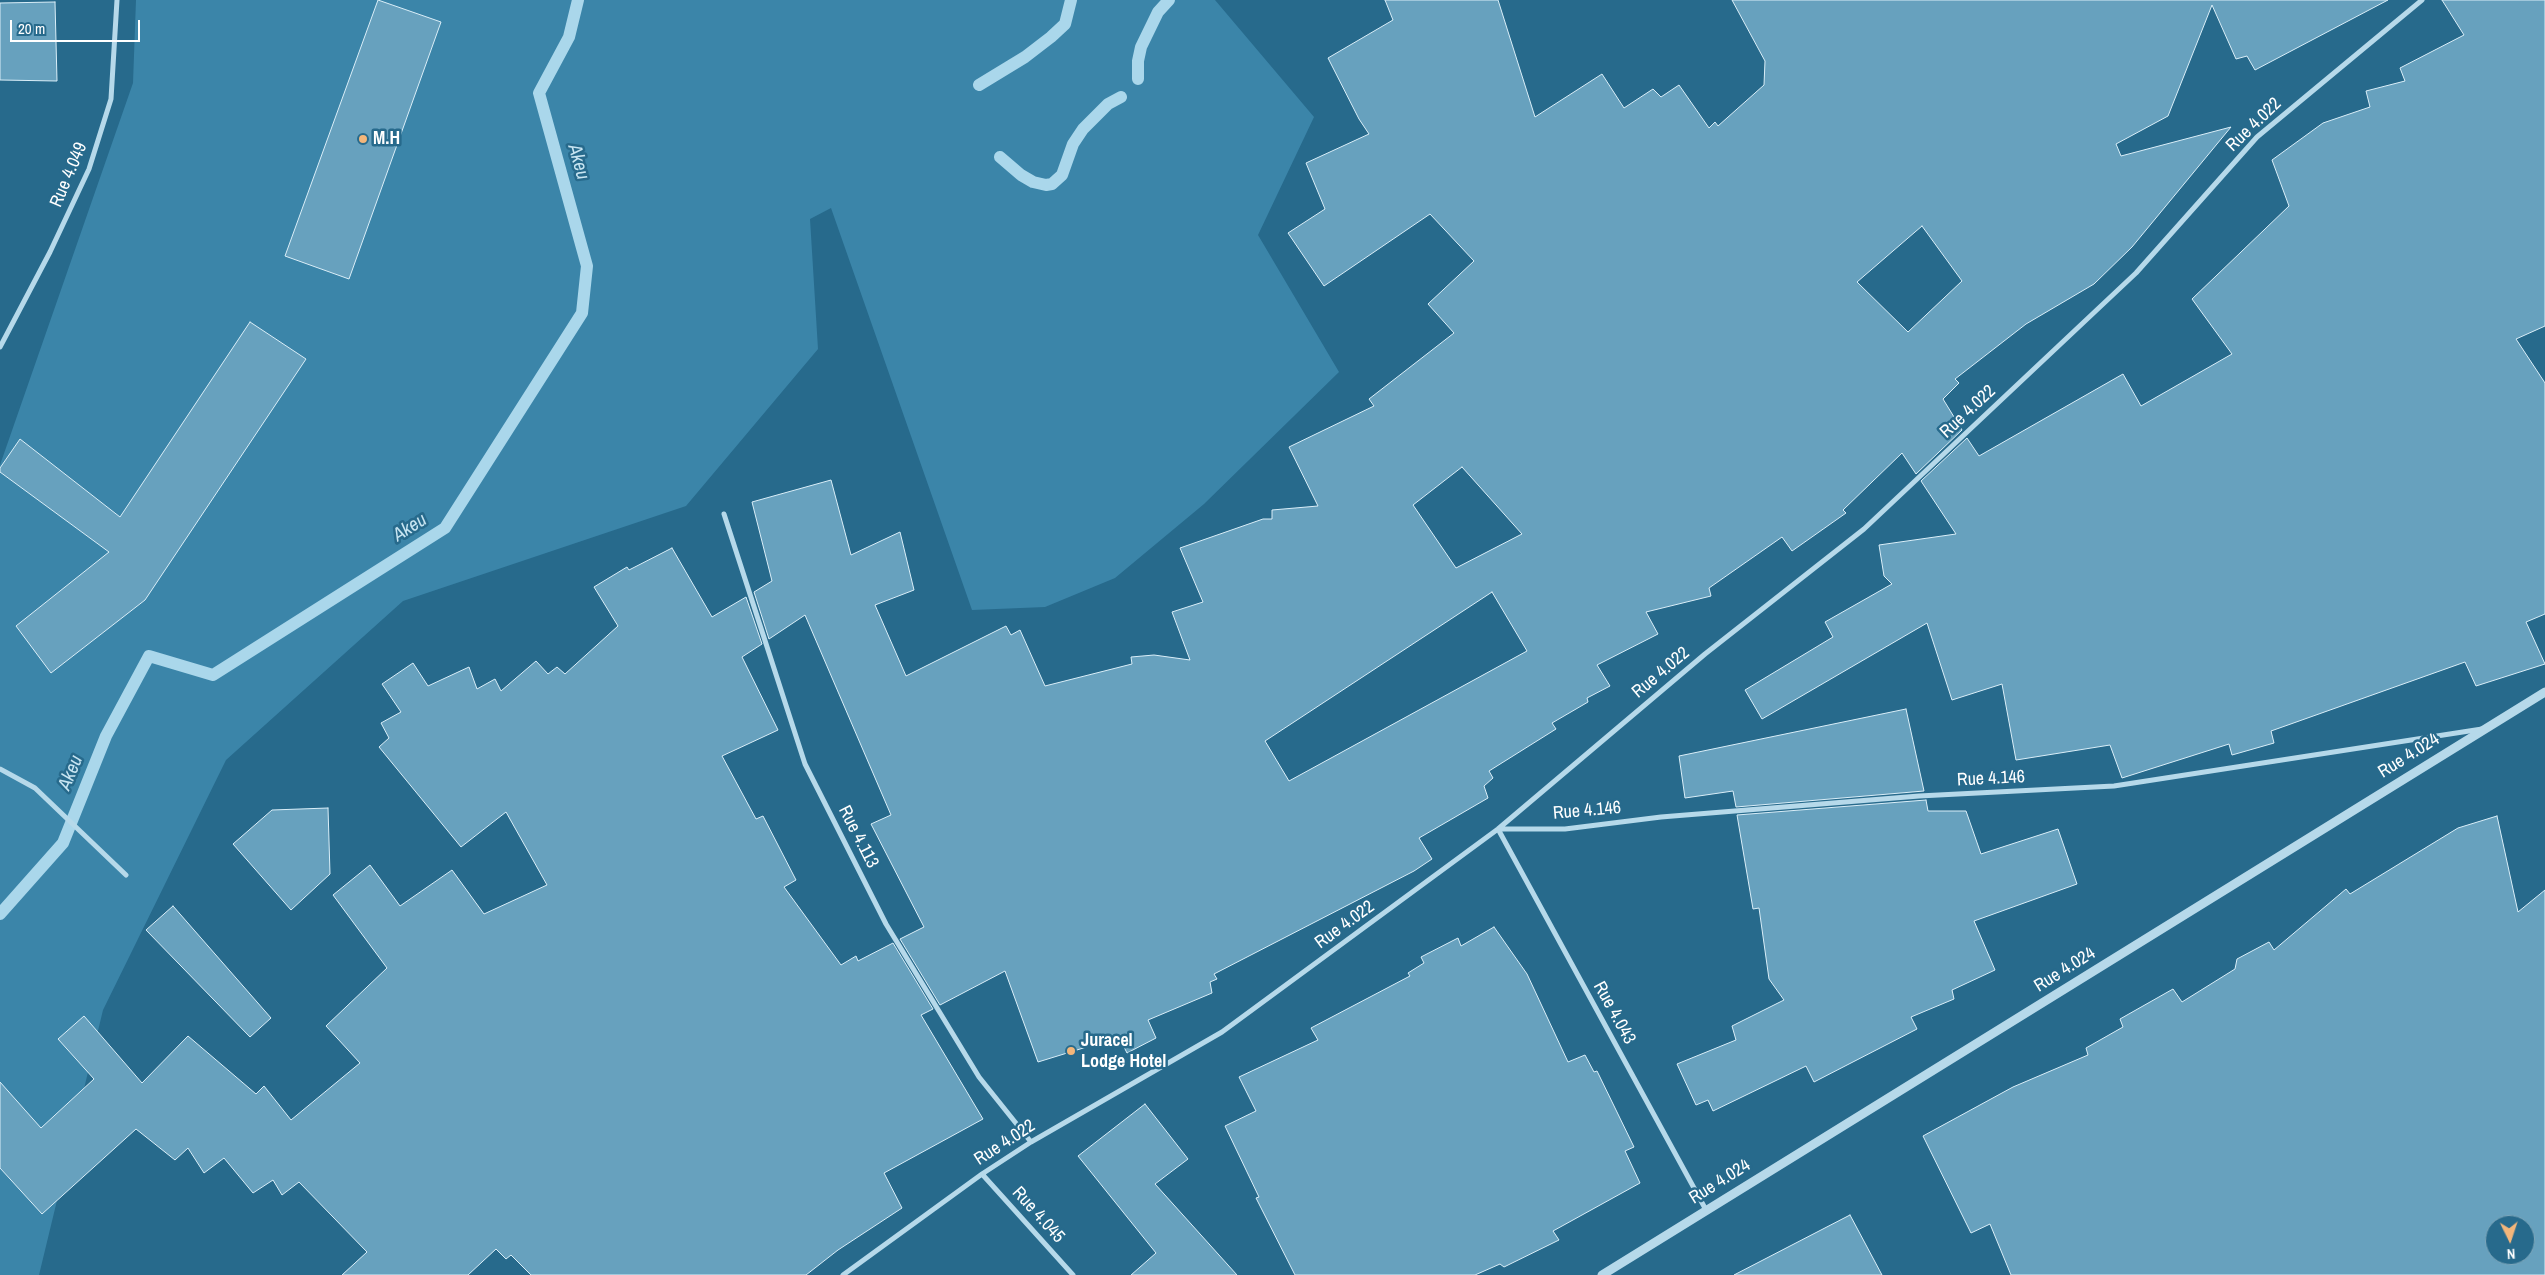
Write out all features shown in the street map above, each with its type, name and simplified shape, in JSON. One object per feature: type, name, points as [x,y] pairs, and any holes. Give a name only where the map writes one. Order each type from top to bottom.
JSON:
[{"type":"street","name":"Rue 4.049","points":[[0,347],[50,252],[89,169],[111,99],[117,0]]},
{"type":"street","name":"Rue 4.022","points":[[843,1275],[982,1174],[1031,1142],[1222,1032],[1498,829],[1705,654],[1864,529],[2136,273],[2257,137],[2422,0]]},
{"type":"street","name":"Rue 4.113","points":[[724,514],[805,764],[886,924],[979,1077],[1031,1142]]},
{"type":"street","name":"Rue 4.024","points":[[1602,1275],[2482,729],[2545,692]]},
{"type":"street","name":"Rue 4.146","points":[[1498,829],[1564,829],[1661,817],[1919,796],[2114,786],[2482,729]]},
{"type":"street","points":[[0,769],[35,788],[126,875]]},
{"type":"street","name":"Rue 4.043","points":[[1498,829],[1706,1210]]},
{"type":"street","name":"Rue 4.045","points":[[982,1174],[1073,1275]]},
{"type":"shaded area","points":[[136,0],[1215,0],[1314,117],[1258,235],[1339,372],[1204,504],[1115,578],[1045,607],[972,610],[831,208],[810,219],[818,349],[686,506],[403,601],[226,760],[103,1010],[39,1275],[0,1275],[0,465],[133,83]]},
{"type":"building","name":"M.H","points":[[378,0],[441,22],[349,279],[285,256]]},
{"type":"building","points":[[1385,0],[1498,0],[1535,117],[1602,74],[1624,108],[1653,89],[1661,97],[1679,85],[1709,128],[1715,122],[1718,126],[1764,85],[1765,61],[1732,0],[2388,0],[2255,70],[2247,56],[2236,59],[2212,5],[2168,116],[2116,144],[2121,156],[2231,127],[2132,247],[2094,284],[2026,324],[1955,379],[1959,383],[1943,399],[1962,430],[1916,474],[1902,453],[1843,510],[1846,513],[1792,551],[1782,537],[1709,588],[1711,596],[1646,612],[1658,634],[1597,665],[1610,686],[1587,698],[1588,702],[1552,723],[1556,729],[1489,771],[1493,778],[1484,786],[1488,798],[1419,838],[1432,859],[1414,871],[1214,974],[1217,979],[1210,982],[1212,993],[1148,1020],[1156,1038],[1127,1053],[1119,1037],[1038,1062],[1005,971],[940,1005],[900,939],[924,927],[871,824],[891,815],[805,615],[769,639],[754,592],[772,581],[752,502],[831,480],[851,555],[900,532],[914,590],[875,605],[906,676],[1006,626],[1011,635],[1020,630],[1045,686],[1132,664],[1131,657],[1154,655],[1190,660],[1172,612],[1203,602],[1180,548],[1263,519],[1272,519],[1272,510],[1318,506],[1289,447],[1374,406],[1369,399],[1454,333],[1428,304],[1474,261],[1430,214],[1324,286],[1288,233],[1325,209],[1306,163],[1369,134],[1359,119],[1328,58],[1393,20]],"holes":[[[1922,226],[1962,281],[1908,332],[1857,282]],[[1462,467],[1522,534],[1456,568],[1413,505]],[[1492,592],[1527,651],[1289,781],[1265,741]]]},
{"type":"building","points":[[2442,0],[2545,0],[2545,326],[2516,339],[2545,383],[2545,614],[2526,622],[2545,664],[2476,686],[2465,662],[2271,731],[2274,743],[2232,755],[2229,744],[2122,778],[2110,745],[2016,760],[2002,684],[1952,700],[1927,623],[1762,719],[1745,690],[1833,637],[1825,622],[1892,584],[1884,576],[1879,545],[1956,534],[1921,481],[1967,438],[1979,456],[2123,374],[2141,406],[2232,354],[2192,299],[2289,206],[2272,160],[2323,123],[2370,107],[2366,91],[2405,81],[2400,68],[2464,35]]},
{"type":"building","points":[[55,2],[57,81],[0,80],[0,3]]},
{"type":"building","points":[[250,322],[306,359],[145,600],[51,673],[16,626],[109,552],[0,472],[0,468],[20,439],[120,517]]},
{"type":"building","points":[[672,548],[712,617],[746,597],[762,644],[742,657],[778,730],[722,756],[756,819],[763,816],[796,880],[784,887],[841,965],[856,956],[858,961],[893,943],[933,1009],[921,1015],[983,1119],[884,1173],[902,1208],[838,1250],[806,1275],[531,1275],[511,1255],[506,1259],[496,1249],[468,1275],[342,1275],[367,1252],[299,1182],[282,1195],[273,1180],[253,1193],[224,1158],[204,1173],[188,1148],[175,1160],[136,1129],[42,1214],[0,1168],[0,1082],[41,1128],[94,1079],[58,1039],[84,1016],[142,1083],[188,1036],[256,1094],[264,1086],[291,1120],[360,1063],[326,1026],[387,968],[333,895],[370,865],[400,906],[452,870],[484,914],[547,885],[506,812],[461,847],[379,747],[389,738],[381,723],[401,712],[382,684],[413,663],[428,686],[469,667],[477,689],[495,679],[501,691],[536,661],[548,674],[557,667],[565,674],[618,626],[594,587],[627,567],[629,570]]},
{"type":"building","points":[[1906,709],[1924,791],[1736,807],[1733,791],[1685,798],[1679,756]]},
{"type":"building","points":[[1926,800],[1928,811],[1966,811],[1981,854],[2058,829],[2077,884],[1974,921],[1995,970],[1952,990],[1954,999],[1911,1017],[1917,1029],[1814,1082],[1806,1066],[1713,1111],[1708,1100],[1696,1105],[1677,1064],[1736,1040],[1732,1026],[1784,1000],[1769,979],[1759,908],[1753,909],[1737,815]]},
{"type":"building","points":[[328,808],[330,874],[291,910],[233,844],[272,810]]},
{"type":"building","points":[[2497,816],[2518,912],[2545,890],[2545,1275],[2011,1275],[1990,1224],[1971,1233],[1923,1136],[2013,1087],[2088,1055],[2086,1048],[2123,1027],[2120,1019],[2173,989],[2182,1002],[2235,969],[2237,959],[2269,942],[2274,950],[2346,889],[2350,894],[2458,828]]},
{"type":"building","points":[[173,906],[271,1018],[250,1037],[146,930]]},
{"type":"building","points":[[1494,927],[1527,974],[1568,1062],[1585,1055],[1594,1072],[1597,1071],[1634,1147],[1625,1151],[1640,1183],[1553,1231],[1559,1240],[1504,1267],[1500,1264],[1475,1275],[1295,1275],[1256,1198],[1259,1197],[1225,1126],[1256,1111],[1239,1077],[1318,1040],[1311,1028],[1410,976],[1408,973],[1424,963],[1421,957],[1458,938],[1461,946]]},
{"type":"building","points":[[1145,1104],[1188,1159],[1155,1184],[1237,1275],[1131,1275],[1156,1253],[1078,1156]]},
{"type":"building","points":[[1850,1215],[1882,1275],[1734,1275]]},
{"type":"waterway","name":"Akeu","points":[[0,914],[63,843],[106,736],[149,656],[213,675],[445,528],[582,313],[587,266],[539,93],[569,37],[578,0]]},
{"type":"waterway","points":[[979,85],[1025,57],[1051,37],[1065,24],[1071,0]]},
{"type":"waterway","points":[[1138,79],[1138,61],[1141,47],[1158,12],[1169,0]]},
{"type":"waterway","points":[[1000,157],[1021,175],[1033,182],[1046,185],[1052,184],[1062,175],[1073,144],[1083,129],[1108,104],[1121,97]]},
{"type":"place","name":"M.H","points":[[363,139]]},
{"type":"place","name":"Juracel Lodge Hotel","points":[[1071,1051]]}]
